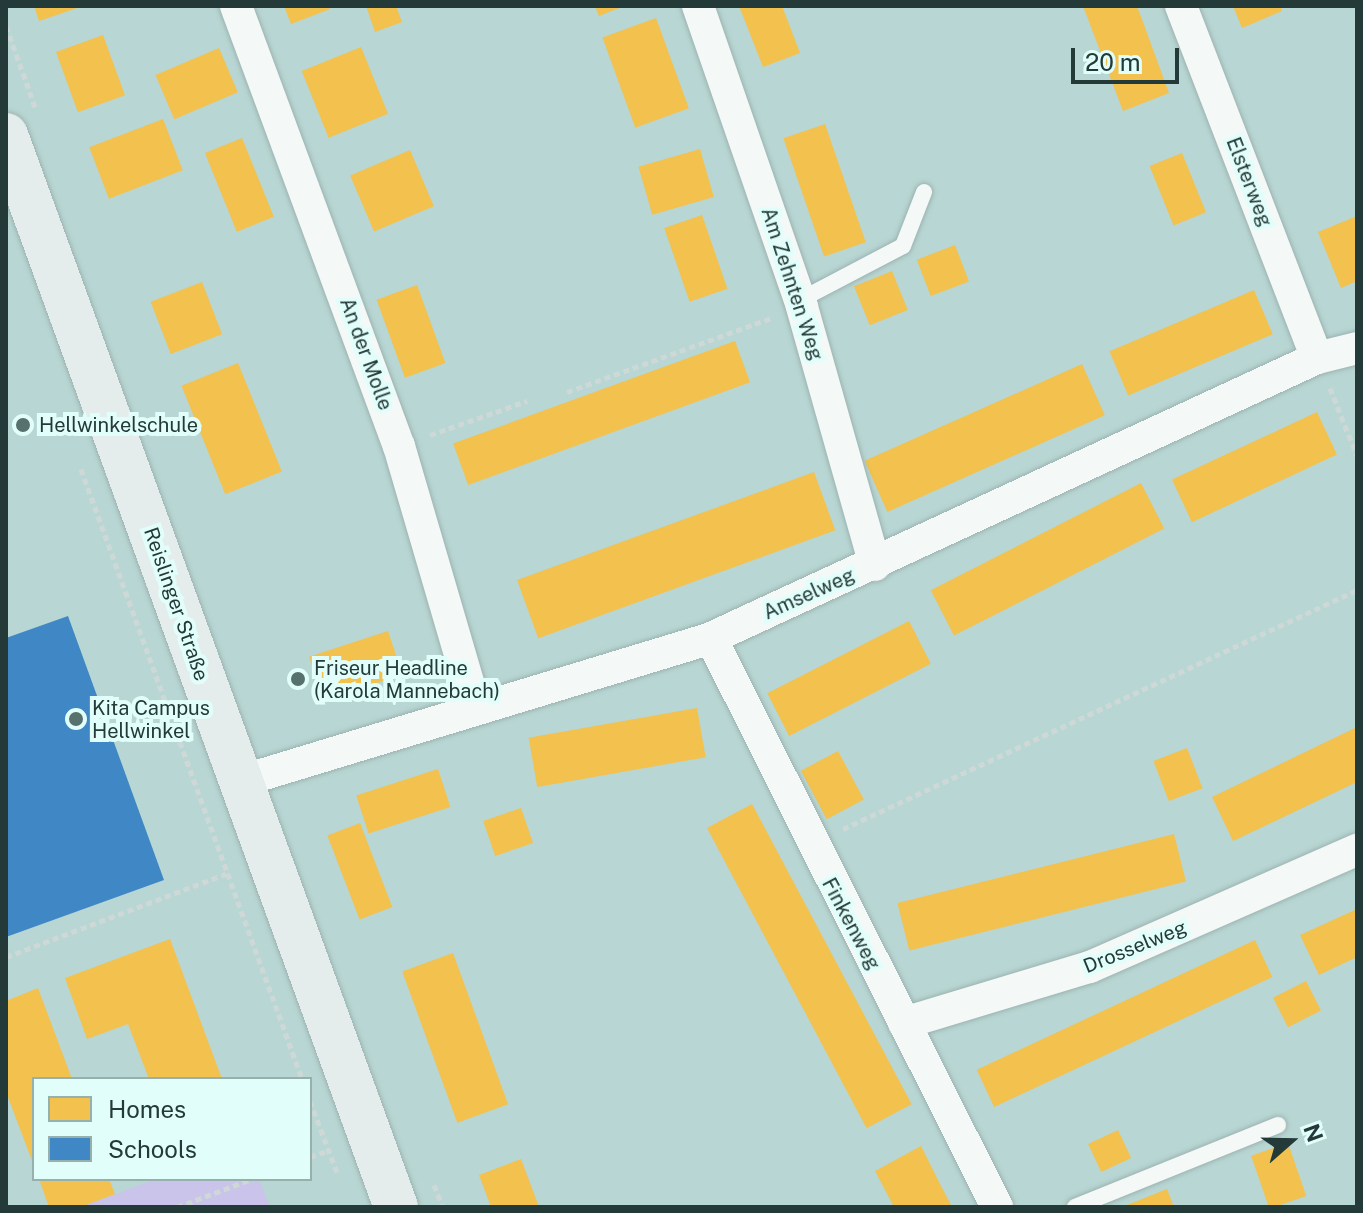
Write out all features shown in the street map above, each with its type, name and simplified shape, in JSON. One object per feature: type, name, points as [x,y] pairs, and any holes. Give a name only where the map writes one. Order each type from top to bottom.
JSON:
[{"type":"street","name":"An der Molle","points":[[236,6],[399,446],[476,709]]},
{"type":"street","name":"Am Zehnten Weg","points":[[698,6],[801,304],[875,565]]},
{"type":"street","name":"Elsterweg","points":[[1181,6],[1317,358]]},
{"type":"street","name":"Reislinger Straße","points":[[6,135],[238,782],[396,1207]]},
{"type":"street","name":"Amselweg","points":[[238,782],[711,638],[875,565],[1317,358],[1357,348]]},
{"type":"street","name":"Finkenweg","points":[[711,638],[809,845],[997,1207]]},
{"type":"street","name":"Drosselweg","points":[[904,1023],[1090,967],[1357,850]]},
{"type":"lane","points":[[801,304],[903,246],[924,192]]},
{"type":"lane","points":[[1075,1207],[1278,1125]]},
{"type":"path","points":[[567,392],[801,304]]},
{"type":"path","points":[[1317,358],[1357,456]]},
{"type":"path","points":[[399,446],[527,401]]},
{"type":"path","points":[[76,454],[225,875],[301,1077]]},
{"type":"path","points":[[809,845],[1357,590]]},
{"type":"path","points":[[6,957],[267,859]]},
{"type":"path","points":[[312,1106],[345,1193]]},
{"type":"path","points":[[312,1156],[329,1150]]},
{"type":"path","points":[[177,1207],[247,1181]]},
{"type":"shaded area","points":[[151,1181],[260,1181],[270,1207],[81,1207]]},
{"type":"building: Homes","points":[[34,6],[80,6],[80,7],[39,21]]},
{"type":"building: Homes","points":[[284,6],[328,6],[330,9],[291,24]]},
{"type":"building: Homes","points":[[366,6],[396,6],[402,22],[375,32]]},
{"type":"building: Homes","points":[[595,6],[624,6],[599,16]]},
{"type":"building: Homes","points":[[739,6],[782,6],[800,53],[763,67]]},
{"type":"building: Homes","points":[[1083,6],[1137,6],[1169,93],[1123,111]]},
{"type":"building: Homes","points":[[1233,6],[1280,6],[1282,11],[1242,28]]},
{"type":"building: Homes","points":[[656,18],[689,108],[635,128],[602,37]]},
{"type":"building: Homes","points":[[103,35],[125,95],[78,112],[56,52]]},
{"type":"building: Homes","points":[[361,47],[388,114],[329,138],[302,71]]},
{"type":"building: Homes","points":[[219,48],[238,92],[174,119],[155,75]]},
{"type":"building: Homes","points":[[163,119],[183,170],[109,199],[89,147]]},
{"type":"building: Homes","points":[[825,124],[866,242],[824,257],[783,138]]},
{"type":"building: Homes","points":[[242,138],[274,217],[237,232],[205,153]]},
{"type":"building: Homes","points":[[700,149],[714,197],[652,215],[638,167]]},
{"type":"building: Homes","points":[[410,150],[434,206],[374,232],[350,175]]},
{"type":"building: Homes","points":[[1182,153],[1206,212],[1174,225],[1150,166]]},
{"type":"building: Homes","points":[[702,215],[727,289],[690,302],[664,228]]},
{"type":"building: Homes","points":[[1357,216],[1357,281],[1341,288],[1318,232]]},
{"type":"building: Homes","points":[[955,245],[969,281],[931,296],[917,260]]},
{"type":"building: Homes","points":[[892,271],[908,310],[870,325],[854,286]]},
{"type":"building: Homes","points":[[202,282],[222,334],[171,354],[151,302]]},
{"type":"building: Homes","points":[[417,285],[445,363],[405,378],[377,300]]},
{"type":"building: Homes","points":[[1254,290],[1273,334],[1128,396],[1109,351]]},
{"type":"building: Homes","points":[[735,341],[750,382],[468,485],[453,444]]},
{"type":"building: Homes","points":[[238,363],[282,471],[225,494],[181,386]]},
{"type":"building: Homes","points":[[1082,364],[1105,415],[887,512],[865,461]]},
{"type":"building: Homes","points":[[1317,412],[1337,455],[1192,522],[1172,480]]},
{"type":"building: Homes","points":[[814,472],[835,530],[538,638],[517,580]]},
{"type":"building: Homes","points":[[1141,483],[1164,528],[954,636],[931,590]]},
{"type":"building: Homes","points":[[909,621],[931,664],[789,736],[767,693]]},
{"type":"building: Homes","points":[[388,631],[402,675],[323,700],[309,657]]},
{"type":"building: Homes","points":[[697,708],[706,757],[537,787],[529,738]]},
{"type":"building: Homes","points":[[1357,727],[1357,782],[1233,841],[1212,797]]},
{"type":"building: Homes","points":[[1187,748],[1202,788],[1169,801],[1153,761]]},
{"type":"building: Homes","points":[[838,751],[864,800],[827,819],[801,771]]},
{"type":"building: Homes","points":[[438,769],[450,807],[369,834],[356,796]]},
{"type":"building: Homes","points":[[752,804],[912,1104],[867,1128],[707,828]]},
{"type":"building: Homes","points":[[521,808],[533,843],[495,856],[483,821]]},
{"type":"building: Homes","points":[[360,823],[392,907],[360,920],[327,836]]},
{"type":"building: Homes","points":[[1174,834],[1186,882],[909,950],[897,903]]},
{"type":"building: Homes","points":[[1357,909],[1357,957],[1319,975],[1300,935]]},
{"type":"building: Homes","points":[[170,939],[221,1077],[148,1077],[128,1024],[87,1039],[65,978]]},
{"type":"building: Homes","points":[[1255,940],[1272,977],[994,1107],[977,1070]]},
{"type":"building: Homes","points":[[453,953],[508,1104],[457,1123],[402,971]]},
{"type":"building: Homes","points":[[1306,981],[1321,1010],[1288,1027],[1273,998]]},
{"type":"building: Homes","points":[[38,988],[71,1077],[32,1077],[32,1161],[6,1092],[6,1001]]},
{"type":"building: Homes","points":[[1118,1130],[1131,1158],[1101,1172],[1088,1144]]},
{"type":"building: Homes","points":[[1288,1143],[1306,1196],[1269,1207],[1251,1156]]},
{"type":"building: Homes","points":[[921,1146],[952,1207],[894,1207],[875,1171]]},
{"type":"building: Homes","points":[[521,1159],[539,1207],[491,1207],[479,1175]]},
{"type":"building: Homes","points":[[40,1181],[110,1181],[115,1194],[81,1207],[49,1207]]},
{"type":"building: Homes","points":[[1167,1189],[1174,1207],[1122,1207]]},
{"type":"building: Schools","name":"Kita Campus Hellwinkel","points":[[68,616],[164,880],[6,937],[6,638]]},
{"type":"place","name":"Hellwinkelschule","points":[[23,425]]},
{"type":"place","name":"Friseur Headline (Karola Mannebach)","points":[[298,679]]},
{"type":"place","name":"Kita Campus Hellwinkel","points":[[76,719]]}]
